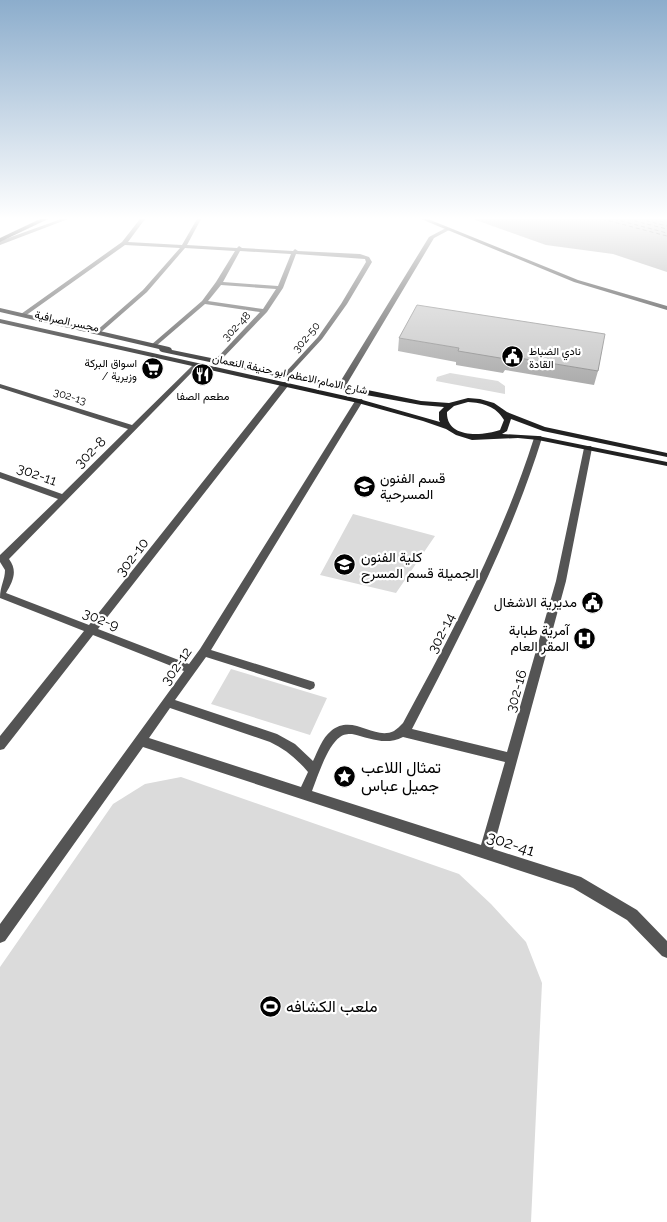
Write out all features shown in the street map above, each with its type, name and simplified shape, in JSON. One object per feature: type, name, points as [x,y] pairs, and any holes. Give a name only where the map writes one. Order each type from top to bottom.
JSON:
[{"type":"main road","points":[[566,276],[667,308]]},
{"type":"main road","points":[[0,310],[194,356]]},
{"type":"main road","name":"مجسر الصرافية","points":[[0,317],[128,346]]},
{"type":"main road","name":"مجسر الصرافية","points":[[0,321],[128,346]]},
{"type":"main road","points":[[0,327],[187,363]]},
{"type":"main road","name":"شارع الامام الاعظم ابو حنيفة النعمان","points":[[128,346],[217,361],[426,419],[465,436],[488,437]]},
{"type":"main road","name":"شارع الامام الاعظم ابو حنيفة النعمان","points":[[128,346],[196,365],[341,387],[421,403],[450,405],[459,402],[479,401],[498,407],[505,414]]},
{"type":"main road","points":[[447,428],[442,421],[442,415],[444,409],[450,405]]},
{"type":"main road","points":[[488,437],[504,431],[507,426],[505,414]]},
{"type":"main road","points":[[505,414],[543,429],[667,455]]},
{"type":"main road","points":[[488,437],[538,438],[667,464]]},
{"type":"street","points":[[23,315],[78,276]]},
{"type":"street","points":[[98,332],[146,291],[159,276]]},
{"type":"street","points":[[154,345],[204,302],[222,276]]},
{"type":"street","name":"302-48","points":[[217,361],[264,312],[280,288],[285,276]]},
{"type":"street","name":"302-50","points":[[285,380],[320,338],[361,276]]},
{"type":"street","points":[[341,387],[408,276]]},
{"type":"street","points":[[218,283],[280,288]]},
{"type":"street","points":[[204,302],[264,312]]},
{"type":"street","name":"302-8","points":[[2,558],[196,365]]},
{"type":"street","name":"302-10","points":[[0,745],[92,630],[285,380]]},
{"type":"street","name":"302-13","points":[[0,386],[134,428]]},
{"type":"street","name":"302-12","points":[[0,936],[192,670],[359,400]]},
{"type":"street","name":"302-14","points":[[402,732],[451,645],[481,582],[528,474],[538,438]]},
{"type":"street","name":"302-16","points":[[485,852],[561,581],[588,448]]},
{"type":"street","name":"302-11","points":[[0,475],[64,498]]},
{"type":"street","points":[[0,594],[8,584],[11,574],[9,566],[2,558]]},
{"type":"street","name":"302-9","points":[[0,594],[192,670]]},
{"type":"street","points":[[204,652],[310,685]]},
{"type":"street","points":[[169,703],[290,745],[303,756],[314,771]]},
{"type":"street","points":[[305,793],[314,771],[332,738],[340,731],[350,729],[387,738],[402,732],[511,758]]},
{"type":"street","name":"302-41","points":[[142,741],[576,882],[632,915],[667,951]]},
{"type":"shaded area","points":[[450,373],[498,381],[505,386],[505,394],[436,381],[437,377]]},
{"type":"shaded area","points":[[353,514],[435,536],[396,593],[320,575]]},
{"type":"shaded area","points":[[231,669],[327,698],[310,735],[211,704]]},
{"type":"shaded area","name":"ملعب الكشافه","points":[[181,777],[459,874],[491,904],[526,942],[542,983],[531,1222],[0,1222],[0,967],[113,804],[145,784]]},
{"type":"building","name":"نادي الضباط القادة","points":[[417,305],[605,334],[598,371],[507,356],[506,359],[458,351],[459,348],[399,338]]},
{"type":"place","name":"نادي الضباط القادة","points":[[513,357]]},
{"type":"place","name":"اسواق البركة / وزيرية","points":[[153,369]]},
{"type":"place","name":"مطعم الصفا","points":[[203,375]]},
{"type":"place","name":"قسم الفنون المسرحية","points":[[364,486]]},
{"type":"place","name":"كلية الفنون الجميلة قسم المسرح","points":[[345,565]]},
{"type":"place","name":"مديرية الاشغال","points":[[593,602]]},
{"type":"place","name":"آمرية طبابة المقر العام","points":[[585,638]]},
{"type":"place","name":"تمثال اللاعب جميل عباس","points":[[345,776]]},
{"type":"place","name":"ملعب الكشافه","points":[[270,1006]]}]
